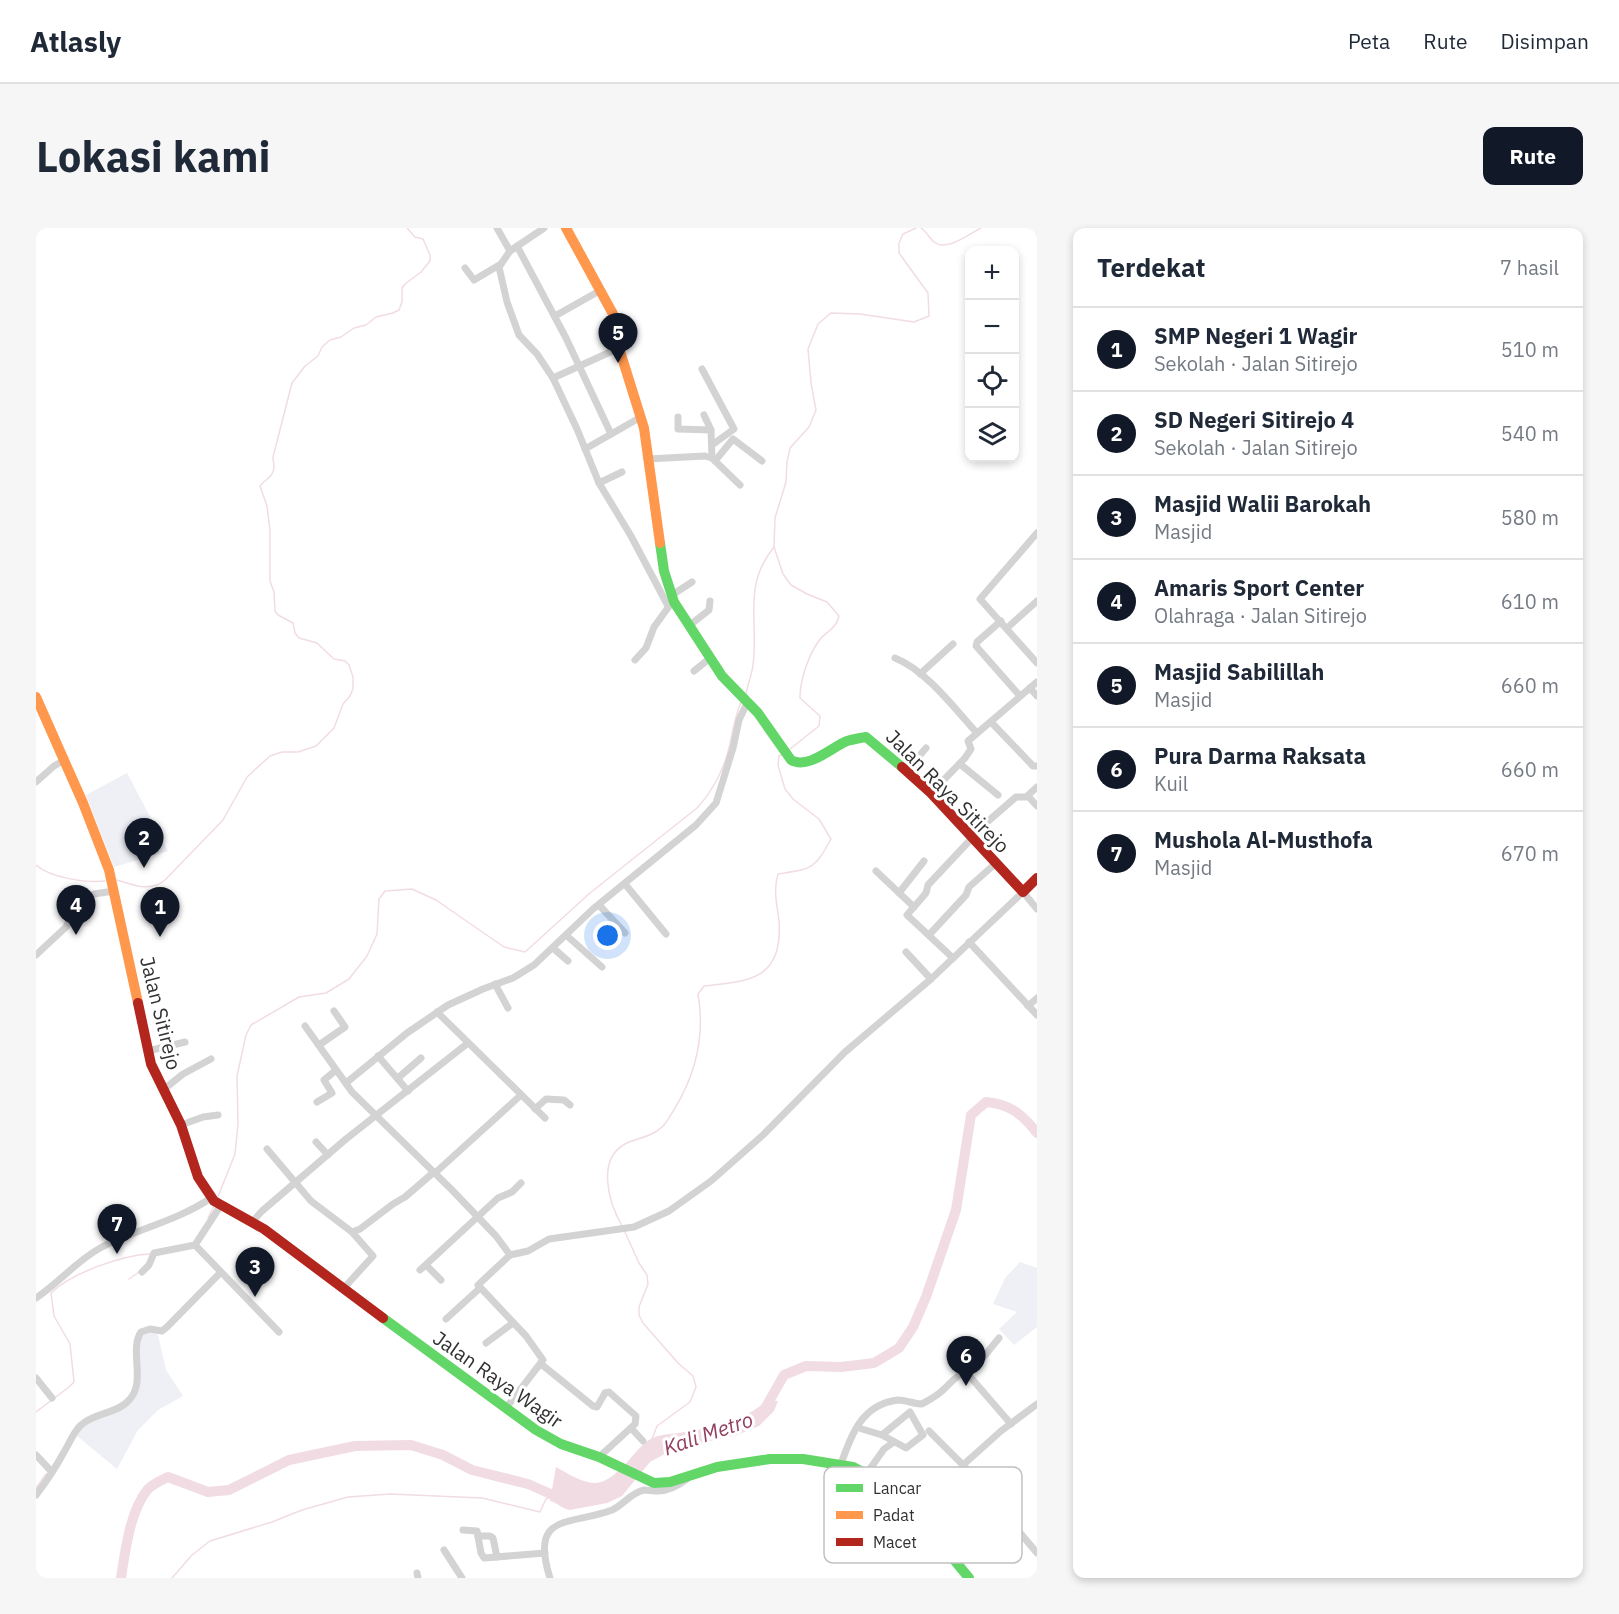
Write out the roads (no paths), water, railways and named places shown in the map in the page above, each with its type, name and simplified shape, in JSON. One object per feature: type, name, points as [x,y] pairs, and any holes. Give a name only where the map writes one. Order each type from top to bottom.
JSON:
[{"type":"main road","points":[[566,228],[613,314],[619,348],[644,428],[664,571],[671,601],[722,676],[744,700]]},
{"type":"main road","name":"Jalan Raya Sitirejo","points":[[744,700],[758,712],[778,744],[794,762],[802,762],[848,740],[866,737],[931,793],[1023,892]]},
{"type":"main road","name":"Jalan Sitirejo","points":[[37,704],[101,846],[114,891],[148,1051],[163,1090],[181,1125],[198,1178],[216,1202]]},
{"type":"main road","points":[[1023,892],[1037,878]]},
{"type":"main road","name":"Jalan Raya Wagir","points":[[216,1202],[279,1240],[555,1442],[598,1457],[646,1481],[663,1484],[717,1467],[759,1460],[792,1458],[850,1467]]},
{"type":"main road","name":"Jalan Raya Wagir","points":[[957,1563],[969,1578]]},
{"type":"street","points":[[497,228],[510,251]]},
{"type":"street","points":[[465,268],[474,280],[501,264],[510,251],[544,228]]},
{"type":"street","points":[[517,246],[555,316],[611,434]]},
{"type":"street","points":[[501,264],[500,275],[519,335],[537,354],[553,378],[599,483],[671,601]]},
{"type":"street","points":[[555,316],[601,290]]},
{"type":"street","points":[[553,378],[619,348]]},
{"type":"street","points":[[702,369],[734,429],[712,445]]},
{"type":"street","points":[[704,415],[711,430],[714,460]]},
{"type":"street","points":[[585,449],[640,417]]},
{"type":"street","points":[[678,417],[678,429],[711,430]]},
{"type":"street","points":[[714,460],[733,439],[762,461]]},
{"type":"street","points":[[647,459],[705,456],[714,460],[740,485]]},
{"type":"street","points":[[599,483],[622,472]]},
{"type":"street","points":[[1037,533],[980,599],[1037,663]]},
{"type":"street","points":[[635,660],[646,648],[654,627],[671,601],[692,582]]},
{"type":"street","points":[[690,626],[710,610],[710,601]]},
{"type":"street","points":[[1020,696],[976,644],[1037,601]]},
{"type":"street","points":[[920,674],[953,644]]},
{"type":"street","points":[[694,671],[710,657]]},
{"type":"street","points":[[895,658],[920,674],[948,700],[977,733]]},
{"type":"street","points":[[931,793],[960,764],[971,749],[968,741],[1037,682]]},
{"type":"street","points":[[1030,688],[1037,696]]},
{"type":"street","points":[[346,1083],[406,1033],[437,1012],[467,996],[521,974],[534,965],[599,905],[673,845],[716,802],[730,760],[744,700]]},
{"type":"street","points":[[991,722],[1033,766],[1037,766]]},
{"type":"street","points":[[906,771],[926,748]]},
{"type":"street","points":[[36,782],[63,761]]},
{"type":"street","points":[[960,764],[998,795]]},
{"type":"street","points":[[952,958],[907,915],[926,893],[928,885],[971,837],[1016,797],[1029,796],[1037,787]]},
{"type":"street","points":[[1029,796],[1037,806]]},
{"type":"street","points":[[899,893],[924,861]]},
{"type":"street","points":[[929,935],[967,893],[969,887],[996,863]]},
{"type":"street","points":[[876,871],[914,907]]},
{"type":"street","points":[[625,884],[666,934]]},
{"type":"street","points":[[36,955],[66,927],[76,908],[84,900],[94,894],[114,891]]},
{"type":"street","points":[[446,1318],[510,1255],[534,1249],[549,1239],[634,1227],[669,1211],[711,1181],[764,1134],[845,1052],[931,979],[1023,892],[1037,909]]},
{"type":"street","points":[[599,905],[625,933]]},
{"type":"street","points":[[566,935],[602,967]]},
{"type":"street","points":[[969,942],[1037,1015]]},
{"type":"street","points":[[553,948],[568,961]]},
{"type":"street","points":[[906,952],[931,979]]},
{"type":"street","points":[[495,984],[508,1008]]},
{"type":"street","points":[[1028,1006],[1037,998]]},
{"type":"street","points":[[319,1045],[345,1028],[334,1011]]},
{"type":"street","points":[[437,1012],[545,1119]]},
{"type":"street","points":[[305,1026],[346,1083],[375,1116],[478,1217],[510,1255]]},
{"type":"street","points":[[148,1051],[185,1042]]},
{"type":"street","points":[[252,1222],[262,1211],[375,1116],[468,1043]]},
{"type":"street","points":[[378,1056],[408,1091]]},
{"type":"street","points":[[398,1078],[421,1058]]},
{"type":"street","points":[[163,1090],[183,1074],[212,1059]]},
{"type":"street","points":[[317,1102],[332,1093],[324,1080],[336,1070]]},
{"type":"street","points":[[352,1232],[360,1229],[405,1197],[520,1095]]},
{"type":"street","points":[[535,1109],[546,1099],[565,1101],[570,1104]]},
{"type":"street","points":[[181,1125],[203,1117],[218,1115]]},
{"type":"street","points":[[316,1142],[328,1155]]},
{"type":"street","points":[[267,1149],[311,1201],[352,1232],[373,1256],[343,1289]]},
{"type":"street","points":[[420,1270],[498,1198],[512,1192],[521,1183]]},
{"type":"street","points":[[195,1245],[216,1202]]},
{"type":"street","points":[[36,1298],[94,1251],[216,1202]]},
{"type":"street","points":[[142,1272],[149,1265],[154,1253],[195,1245]]},
{"type":"street","points":[[195,1245],[279,1332]]},
{"type":"street","points":[[426,1264],[441,1280]]},
{"type":"street","points":[[36,1495],[80,1426],[99,1414],[123,1405],[132,1397],[138,1371],[137,1341],[141,1332],[150,1329],[162,1331],[220,1273]]},
{"type":"street","points":[[480,1287],[543,1358],[541,1364],[506,1408]]},
{"type":"street","points":[[486,1343],[513,1323]]},
{"type":"street","points":[[841,1464],[858,1422],[871,1410],[879,1405],[900,1400],[922,1404],[941,1392],[959,1375],[977,1365],[999,1338]]},
{"type":"street","points":[[541,1364],[595,1407],[605,1393],[610,1392],[636,1416],[636,1421],[631,1428],[598,1457]]},
{"type":"street","points":[[966,1372],[1011,1424]]},
{"type":"street","points":[[36,1378],[52,1398]]},
{"type":"street","points":[[929,1431],[963,1465],[1037,1404]]},
{"type":"street","points":[[862,1429],[888,1438],[906,1448],[922,1435],[909,1412],[888,1438],[884,1449],[871,1467]]},
{"type":"street","points":[[631,1428],[643,1442]]},
{"type":"street","points":[[36,1455],[51,1471]]},
{"type":"street","points":[[550,1578],[545,1553],[547,1532],[559,1524],[613,1510],[644,1490],[661,1491],[676,1487],[691,1476]]},
{"type":"street","points":[[463,1530],[475,1530],[482,1556],[487,1558],[545,1553]]},
{"type":"street","points":[[1022,1535],[1037,1553]]},
{"type":"street","points":[[478,1536],[493,1538],[497,1557]]},
{"type":"street","points":[[444,1550],[462,1578]]},
{"type":"water","points":[[768,1400],[778,1401],[774,1411],[759,1426],[737,1435],[674,1449],[650,1462],[622,1496],[607,1503],[570,1510],[550,1501],[556,1467],[585,1481],[595,1483],[603,1481],[618,1471],[652,1438],[729,1423],[747,1415]]},
{"type":"waterway","points":[[117,880],[147,887],[164,881],[223,820],[247,777],[270,756],[282,752],[298,752],[316,746],[334,728],[343,704],[350,696],[353,689],[353,677],[349,665],[345,661],[334,659],[317,643],[299,638],[295,633],[293,623],[275,611],[274,592],[270,581],[270,530],[267,506],[260,486],[274,470],[273,457],[292,383],[330,340],[341,337],[354,328],[366,325],[376,317],[399,310],[402,302],[402,288],[430,261],[430,255],[423,239],[415,237],[407,228]]},
{"type":"waterway","points":[[790,749],[819,726],[820,716],[800,698],[802,683],[813,651],[821,638],[834,626],[839,616],[827,602],[791,585],[783,574],[774,547],[775,518],[786,482],[790,448],[809,427],[816,410],[808,349],[818,324],[831,313],[860,314],[914,322],[929,316],[928,293],[899,253],[899,243],[903,234],[916,228]]},
{"type":"waterway","points":[[921,228],[939,245],[951,244],[981,228]]},
{"type":"waterway","points":[[746,693],[753,665],[755,590],[764,562],[774,547]]},
{"type":"waterway","points":[[217,1199],[235,1154],[238,1124],[237,1076],[246,1035],[251,1025],[299,997],[326,993],[349,979],[367,956],[377,934],[379,899],[385,891],[412,889],[436,900],[504,947],[525,952],[590,893],[697,808],[718,778],[741,702]]},
{"type":"waterway","points":[[622,1226],[610,1194],[608,1182],[610,1160],[625,1144],[649,1135],[662,1127],[682,1095],[697,1053],[700,1024],[698,994],[704,986],[749,979],[769,966],[776,955],[779,940],[776,892],[778,874],[811,866],[820,857],[831,839],[819,819],[793,799],[785,789],[778,765],[781,755]]},
{"type":"waterway","points":[[36,865],[42,870],[69,879],[105,881]]},
{"type":"waterway","name":"Kali Metro","points":[[763,1412],[784,1375],[806,1366],[841,1367],[874,1363],[899,1348],[913,1327],[926,1297],[956,1210],[971,1115],[986,1102],[1002,1105],[1021,1115],[1037,1133]]},
{"type":"waterway","points":[[208,1218],[214,1206]]},
{"type":"waterway","points":[[624,1230],[647,1275],[648,1284],[639,1307],[639,1315],[643,1323],[678,1363],[693,1376],[696,1387],[690,1402],[657,1426],[651,1442]]},
{"type":"waterway","points":[[36,1412],[74,1382],[70,1344],[54,1316],[51,1293],[71,1279],[98,1266],[150,1254]]},
{"type":"waterway","points":[[129,1279],[139,1272]]},
{"type":"waterway","name":"Kali Metro","points":[[121,1578],[129,1532],[137,1508],[148,1489],[168,1477],[208,1492],[229,1490],[289,1460],[355,1446],[411,1445],[443,1455],[472,1470],[528,1484],[553,1495],[564,1495]]},
{"type":"waterway","points":[[36,1488],[46,1474]]},
{"type":"waterway","points":[[172,1578],[192,1555],[210,1541],[348,1497],[390,1494],[482,1498],[540,1512],[546,1499],[552,1496]]},
{"type":"place","name":"Masjid Sabilillah","points":[[618,363]]},
{"type":"place","name":"SD Negeri Sitirejo 4","points":[[144,868]]},
{"type":"place","name":"Amaris Sport Center","points":[[76,935]]},
{"type":"place","name":"SMP Negeri 1 Wagir","points":[[160,937]]},
{"type":"place","name":"Mushola Al-Musthofa","points":[[117,1254]]},
{"type":"place","name":"Masjid Walii Barokah","points":[[255,1297]]},
{"type":"place","name":"Pura Darma Raksata","points":[[966,1386]]}]
